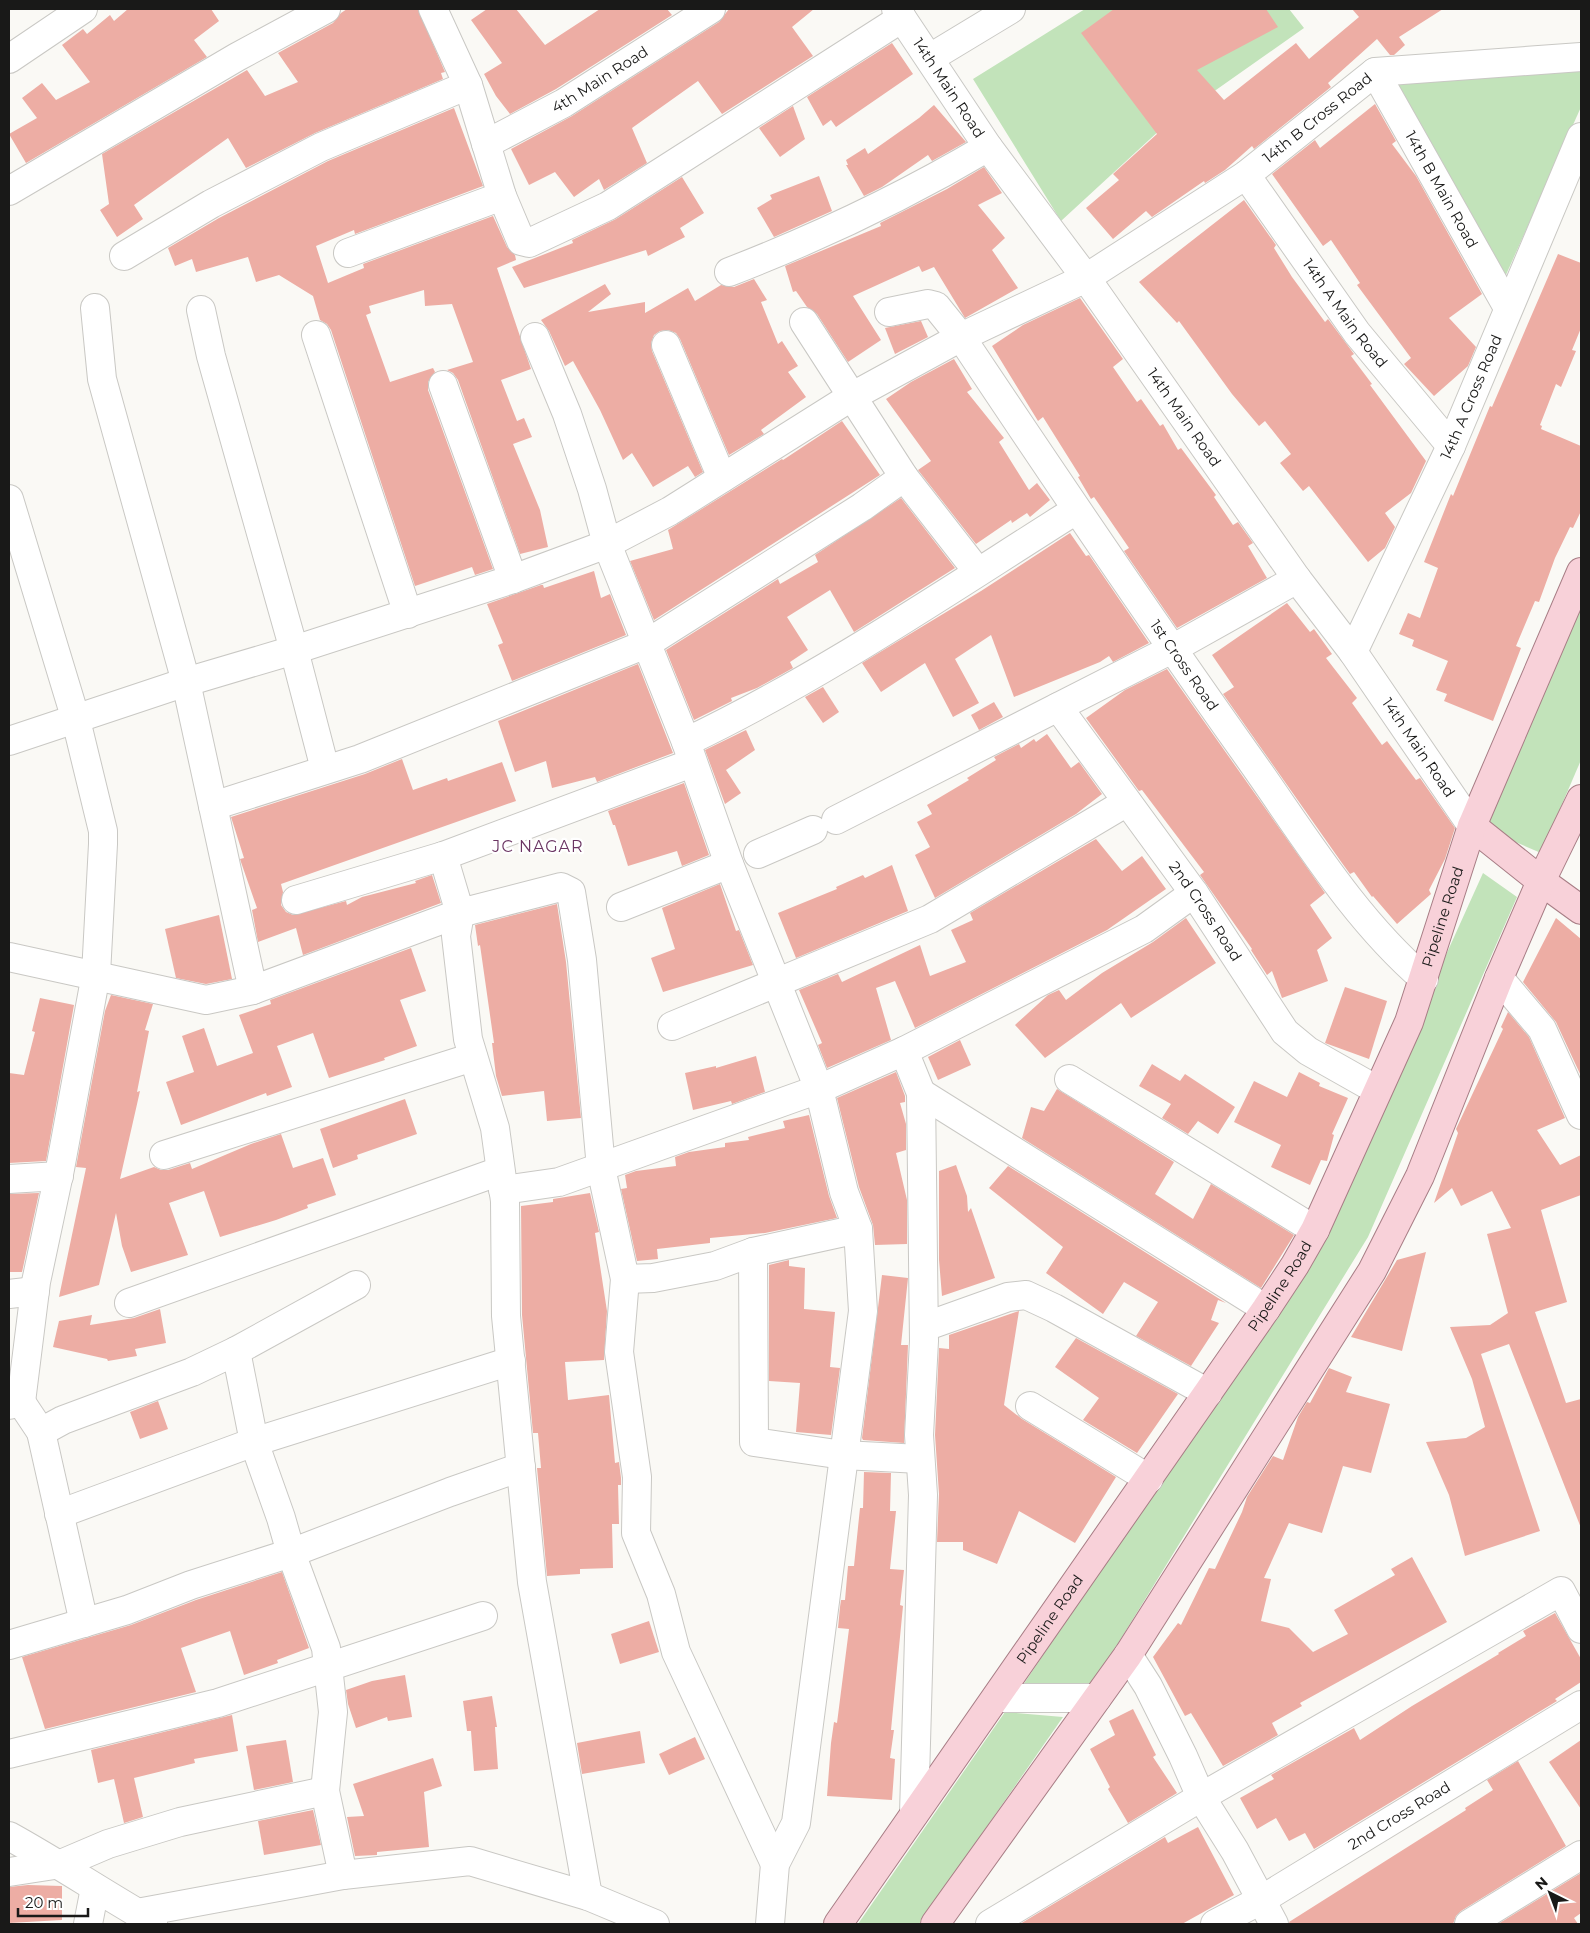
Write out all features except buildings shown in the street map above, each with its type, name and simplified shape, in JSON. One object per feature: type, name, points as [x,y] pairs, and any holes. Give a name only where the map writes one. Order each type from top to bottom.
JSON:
[{"type":"main road","name":"Pipeline Road","points":[[838,1924],[1149,1479],[1295,1265],[1314,1230],[1409,1022],[1472,826],[1581,572]]},
{"type":"main road","points":[[935,1924],[1128,1655],[1382,1254],[1420,1176],[1499,978],[1541,881],[1581,799]]},
{"type":"main road","points":[[1472,826],[1581,910]]},
{"type":"street","points":[[9,59],[84,9]]},
{"type":"street","points":[[9,191],[237,57],[326,9]]},
{"type":"street","points":[[433,9],[468,85],[502,196],[521,241],[529,243],[608,206],[899,13]]},
{"type":"street","name":"4th Main Road","points":[[486,144],[564,104],[711,9]]},
{"type":"street","points":[[930,58],[1011,9]]},
{"type":"street","name":"14th Main Road","points":[[899,13],[988,146],[1086,278],[1297,579],[1353,652],[1472,826]]},
{"type":"street","name":"14th B Cross Road","points":[[9,741],[186,682],[408,614],[513,579],[607,544],[670,511],[851,397],[961,338],[1086,278],[1246,175],[1375,72],[1581,57]]},
{"type":"street","name":"14th B Main Road","points":[[1375,72],[1508,308]]},
{"type":"street","points":[[124,256],[203,209],[321,146],[468,85]]},
{"type":"street","name":"14th A Cross Road","points":[[1353,652],[1451,446],[1581,137]]},
{"type":"street","points":[[729,272],[819,236],[885,205],[988,146]]},
{"type":"street","name":"14th A Main Road","points":[[1246,175],[1356,333],[1451,446]]},
{"type":"street","points":[[348,253],[502,196]]},
{"type":"street","name":"1st Cross Road","points":[[888,312],[928,304],[936,306],[961,338],[1172,649],[1370,927],[1394,954],[1424,979]]},
{"type":"street","points":[[95,308],[102,379],[186,682],[253,990]]},
{"type":"street","points":[[201,310],[210,356],[294,650],[325,769]]},
{"type":"street","points":[[804,322],[904,477],[978,572]]},
{"type":"street","points":[[316,334],[408,614]]},
{"type":"street","points":[[535,337],[567,414],[592,489],[607,544],[689,752],[729,864],[778,981],[819,1089],[844,1192],[858,1229],[863,1311],[796,1823],[776,1864],[770,1924]]},
{"type":"street","points":[[666,345],[722,478]]},
{"type":"street","points":[[443,385],[513,579]]},
{"type":"street","points":[[213,806],[360,759],[646,644],[862,507],[904,477]]},
{"type":"street","points":[[9,499],[76,720],[103,830],[96,974],[59,1176],[22,1292],[15,1403],[41,1432],[84,1622]]},
{"type":"street","points":[[296,900],[443,856],[689,752],[729,722],[858,647],[1076,510]]},
{"type":"street","points":[[758,854],[824,825],[1172,649],[1297,579]]},
{"type":"street","name":"2nd Cross Road","points":[[1058,707],[1194,893],[1289,1036],[1344,1073],[1377,1090]]},
{"type":"street","points":[[672,1026],[930,919],[1128,802]]},
{"type":"street","points":[[443,856],[460,913],[456,936],[468,1039],[495,1128],[505,1201],[506,1316],[532,1582],[588,1896]]},
{"type":"street","points":[[621,907],[729,864]]},
{"type":"street","points":[[9,957],[96,974],[206,1000],[253,990],[460,913],[565,887],[571,892],[582,960],[601,1168],[625,1280],[619,1352],[637,1478],[636,1533],[661,1594],[676,1652],[776,1864]]},
{"type":"street","points":[[129,1303],[501,1180],[559,1182],[819,1089],[904,1051],[1144,929],[1194,893]]},
{"type":"street","points":[[1499,978],[1542,1029],[1581,1115]]},
{"type":"street","points":[[904,1051],[921,1093],[924,1327],[919,1435],[923,1495],[914,1814]]},
{"type":"street","points":[[164,1155],[473,1057]]},
{"type":"street","points":[[1069,1080],[1314,1230]]},
{"type":"street","points":[[921,1093],[1266,1309]]},
{"type":"street","points":[[9,1179],[59,1176]]},
{"type":"street","points":[[625,1280],[653,1278],[715,1266],[753,1252],[858,1229]]},
{"type":"street","points":[[753,1252],[754,1442],[843,1455],[920,1459]]},
{"type":"street","points":[[41,1432],[63,1420],[192,1372],[236,1352],[356,1285]]},
{"type":"street","points":[[924,1327],[1008,1297],[1026,1295],[1054,1308],[1208,1393]]},
{"type":"street","points":[[236,1352],[254,1442],[281,1518],[291,1553],[326,1648],[333,1712],[325,1791],[343,1875]]},
{"type":"street","points":[[59,1514],[254,1442],[510,1361]]},
{"type":"street","points":[[1030,1406],[1149,1479]]},
{"type":"street","points":[[9,1645],[127,1610],[192,1585],[291,1553],[521,1467]]},
{"type":"street","points":[[990,1924],[1201,1797],[1571,1587],[1581,1629]]},
{"type":"street","points":[[9,1754],[218,1703],[483,1616]]},
{"type":"street","points":[[1128,1655],[1148,1686],[1201,1797],[1235,1851],[1274,1924]]},
{"type":"street","points":[[996,1698],[1097,1698]]},
{"type":"street","name":"2nd Cross Road","points":[[1215,1924],[1262,1900],[1581,1705]]},
{"type":"street","points":[[9,1872],[61,1864],[108,1844],[180,1822],[325,1791]]},
{"type":"street","points":[[9,1836],[61,1864],[95,1888],[147,1919],[343,1875],[470,1861],[588,1896],[655,1924]]},
{"type":"street","points":[[1469,1924],[1581,1855]]},
{"type":"street","points":[[88,1924],[95,1888]]},
{"type":"green space","points":[[1085,9],[1289,9],[1304,28],[1162,128],[1061,221],[973,79]]},
{"type":"green space","points":[[1581,66],[1581,107],[1505,277],[1393,83]]},
{"type":"green space","points":[[1581,596],[1581,760],[1541,853],[1481,827]]},
{"type":"green space","points":[[1483,873],[1517,897],[1368,1237],[1093,1684],[1023,1685],[1309,1258]]},
{"type":"green space","points":[[1005,1712],[1063,1717],[919,1924],[858,1924]]},
{"type":"district","name":"JC NAGAR","points":[[538,846]]}]
